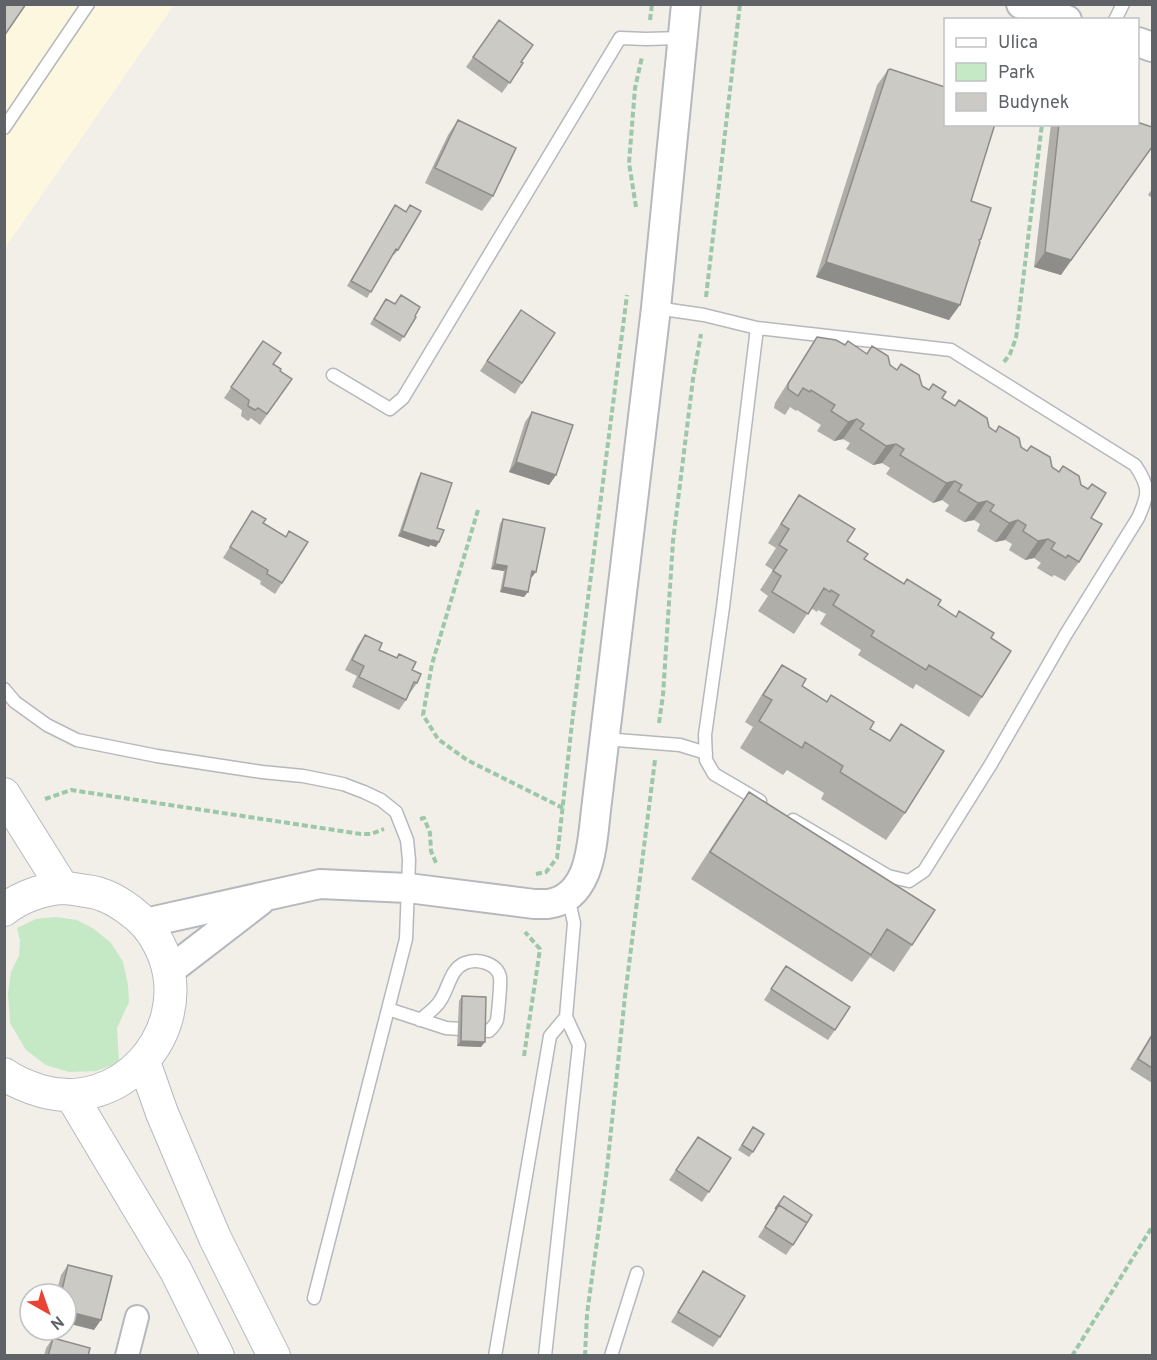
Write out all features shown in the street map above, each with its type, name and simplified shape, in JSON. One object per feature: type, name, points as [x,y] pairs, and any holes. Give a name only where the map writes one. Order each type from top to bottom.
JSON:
[{"type":"main road","points":[[4,794],[63,888]]},
{"type":"main road","points":[[4,910],[36,893],[63,888],[94,891],[121,903],[145,923],[160,945],[169,971],[170,1003],[162,1035],[144,1062],[123,1079],[98,1091],[71,1095],[48,1093],[27,1087],[4,1074]]},
{"type":"main road","points":[[144,1062],[162,1113],[215,1238],[274,1356]]},
{"type":"main road","points":[[71,1095],[176,1271],[218,1356]]},
{"type":"street","points":[[145,923],[320,884],[408,888],[534,904],[549,904],[568,896],[579,886],[586,872],[592,842],[656,308],[686,4]]},
{"type":"street","points":[[1021,4],[1061,18]]},
{"type":"street","points":[[169,971],[267,896]]},
{"type":"street","points":[[127,1356],[137,1317]]},
{"type":"lane","points":[[4,128],[88,4]]},
{"type":"lane","points":[[1116,18],[1123,4]]},
{"type":"lane","points":[[333,375],[390,409],[403,398],[620,38],[682,38]]},
{"type":"lane","points":[[656,308],[704,315],[757,328],[951,350],[1135,465],[1146,481],[1146,500],[1138,518],[1066,634],[991,764],[924,871],[909,881],[888,876],[786,816]]},
{"type":"lane","points":[[757,328],[705,735],[706,760],[714,774],[765,804]]},
{"type":"lane","points":[[4,689],[15,702],[47,725],[77,740],[157,756],[303,776],[343,784],[381,800],[396,812],[407,840],[409,860],[406,939],[314,1298]]},
{"type":"lane","points":[[604,739],[680,745],[706,753]]},
{"type":"lane","points":[[545,1356],[579,1045],[566,1017],[574,923],[568,896]]},
{"type":"lane","points":[[388,1009],[420,1020],[446,1028],[489,1031],[497,1022],[500,977],[495,968],[476,960],[466,962],[457,968],[439,1004],[420,1020]]},
{"type":"lane","points":[[495,1356],[550,1036],[566,1017]]},
{"type":"lane","points":[[611,1356],[637,1274]]},
{"type":"path","points":[[637,214],[629,163],[635,88],[652,4]]},
{"type":"path","points":[[585,1356],[587,1314],[607,1169],[625,996],[663,696],[673,541],[693,379],[704,315],[740,4]]},
{"type":"path","points":[[995,377],[1010,354],[1016,338],[1042,126]]},
{"type":"path","points":[[531,876],[546,872],[557,858],[628,284]]},
{"type":"path","points":[[478,510],[432,664],[423,715],[438,739],[467,760],[563,808]]},
{"type":"path","points":[[45,800],[70,790],[361,834],[371,834],[424,818],[430,833],[431,851],[438,867]]},
{"type":"path","points":[[524,1056],[540,950],[525,931]]},
{"type":"path","points":[[1072,1356],[1152,1227]]},
{"type":"shaded area","points":[[5,5],[174,5],[5,248]]},
{"type":"green space","points":[[56,917],[77,920],[94,929],[111,943],[123,962],[129,1002],[117,1028],[119,1063],[96,1071],[69,1072],[46,1065],[26,1050],[10,1023],[8,993],[11,972],[19,956],[20,941],[17,928],[36,919]]},
{"type":"building","points":[[4,4],[26,4],[4,36]]},
{"type":"building","points":[[499,20],[533,45],[510,83],[473,57]]},
{"type":"building","points":[[888,70],[944,87],[944,126],[994,126],[971,201],[991,208],[960,305],[826,262]]},
{"type":"building","points":[[458,120],[516,148],[493,196],[435,168]]},
{"type":"building","points":[[1139,123],[1152,127],[1152,147],[1071,260],[1045,252],[1059,126],[1139,126]]},
{"type":"building","points":[[395,205],[406,212],[410,205],[421,211],[371,292],[351,281]]},
{"type":"building","points":[[401,295],[420,307],[404,337],[374,319],[386,299],[395,304]]},
{"type":"building","points":[[521,310],[555,333],[522,383],[487,361]]},
{"type":"building","points":[[817,337],[836,340],[845,345],[848,341],[867,354],[872,346],[888,356],[890,365],[897,370],[901,364],[919,375],[922,386],[929,390],[933,384],[946,392],[942,398],[955,406],[959,400],[987,418],[989,427],[996,432],[999,426],[1019,438],[1021,447],[1027,451],[1031,446],[1050,457],[1052,467],[1059,472],[1063,466],[1079,476],[1081,485],[1088,489],[1092,484],[1106,493],[1091,518],[1102,524],[1079,562],[1068,555],[1066,558],[1051,549],[1055,543],[1048,539],[1038,541],[1023,531],[1026,525],[1018,520],[1009,523],[990,511],[994,505],[987,501],[978,503],[958,491],[962,485],[955,481],[946,483],[900,455],[904,449],[896,444],[886,446],[860,429],[864,424],[857,419],[848,422],[831,411],[835,405],[811,390],[810,392],[803,388],[798,396],[788,389],[788,384]]},
{"type":"building","points":[[263,341],[281,353],[273,364],[292,379],[267,414],[258,408],[255,410],[248,406],[249,400],[231,387]]},
{"type":"building","points":[[532,412],[573,425],[556,475],[516,462]]},
{"type":"building","points":[[421,473],[452,483],[437,528],[444,530],[439,542],[402,531]]},
{"type":"building","points":[[799,495],[855,529],[847,541],[868,554],[864,559],[904,584],[907,579],[941,600],[938,605],[956,617],[959,611],[994,633],[991,638],[1011,651],[982,697],[929,665],[926,670],[871,636],[874,631],[833,605],[839,595],[831,590],[830,592],[824,588],[808,614],[772,592],[781,576],[773,571],[787,550],[779,545],[789,529],[781,524]]},
{"type":"building","points":[[252,511],[266,519],[263,523],[286,537],[289,531],[308,542],[282,583],[267,574],[268,570],[230,547]]},
{"type":"building","points":[[503,519],[545,528],[536,572],[532,571],[528,592],[503,587],[507,566],[495,564]]},
{"type":"building","points":[[365,635],[382,643],[379,650],[397,658],[399,654],[416,662],[412,670],[421,674],[417,683],[414,682],[406,700],[359,677],[364,666],[352,660]]},
{"type":"building","points":[[782,665],[806,679],[802,686],[827,702],[831,695],[874,722],[870,729],[890,741],[901,724],[944,751],[905,813],[840,772],[843,766],[805,742],[802,748],[759,721],[772,700],[763,695]]},
{"type":"building","points":[[749,792],[935,910],[912,945],[887,929],[871,955],[710,852]]},
{"type":"building","points":[[786,966],[850,1007],[835,1030],[771,989]]},
{"type":"building","points":[[462,996],[486,997],[485,1042],[461,1041]]},
{"type":"building","points":[[1152,1035],[1152,1068],[1138,1059]]},
{"type":"building","points":[[753,1127],[764,1134],[753,1152],[742,1145]]},
{"type":"building","points":[[698,1137],[731,1158],[709,1192],[676,1170]]},
{"type":"building","points":[[784,1196],[812,1215],[807,1223],[779,1205],[775,1209]]},
{"type":"building","points":[[779,1205],[807,1223],[793,1245],[765,1227]]},
{"type":"building","points":[[68,1265],[112,1276],[101,1320],[78,1314],[78,1282],[64,1282]]},
{"type":"building","points":[[703,1271],[745,1296],[720,1337],[678,1312]]},
{"type":"building","points":[[52,1342],[68,1342],[90,1348],[88,1356],[48,1356]]}]
